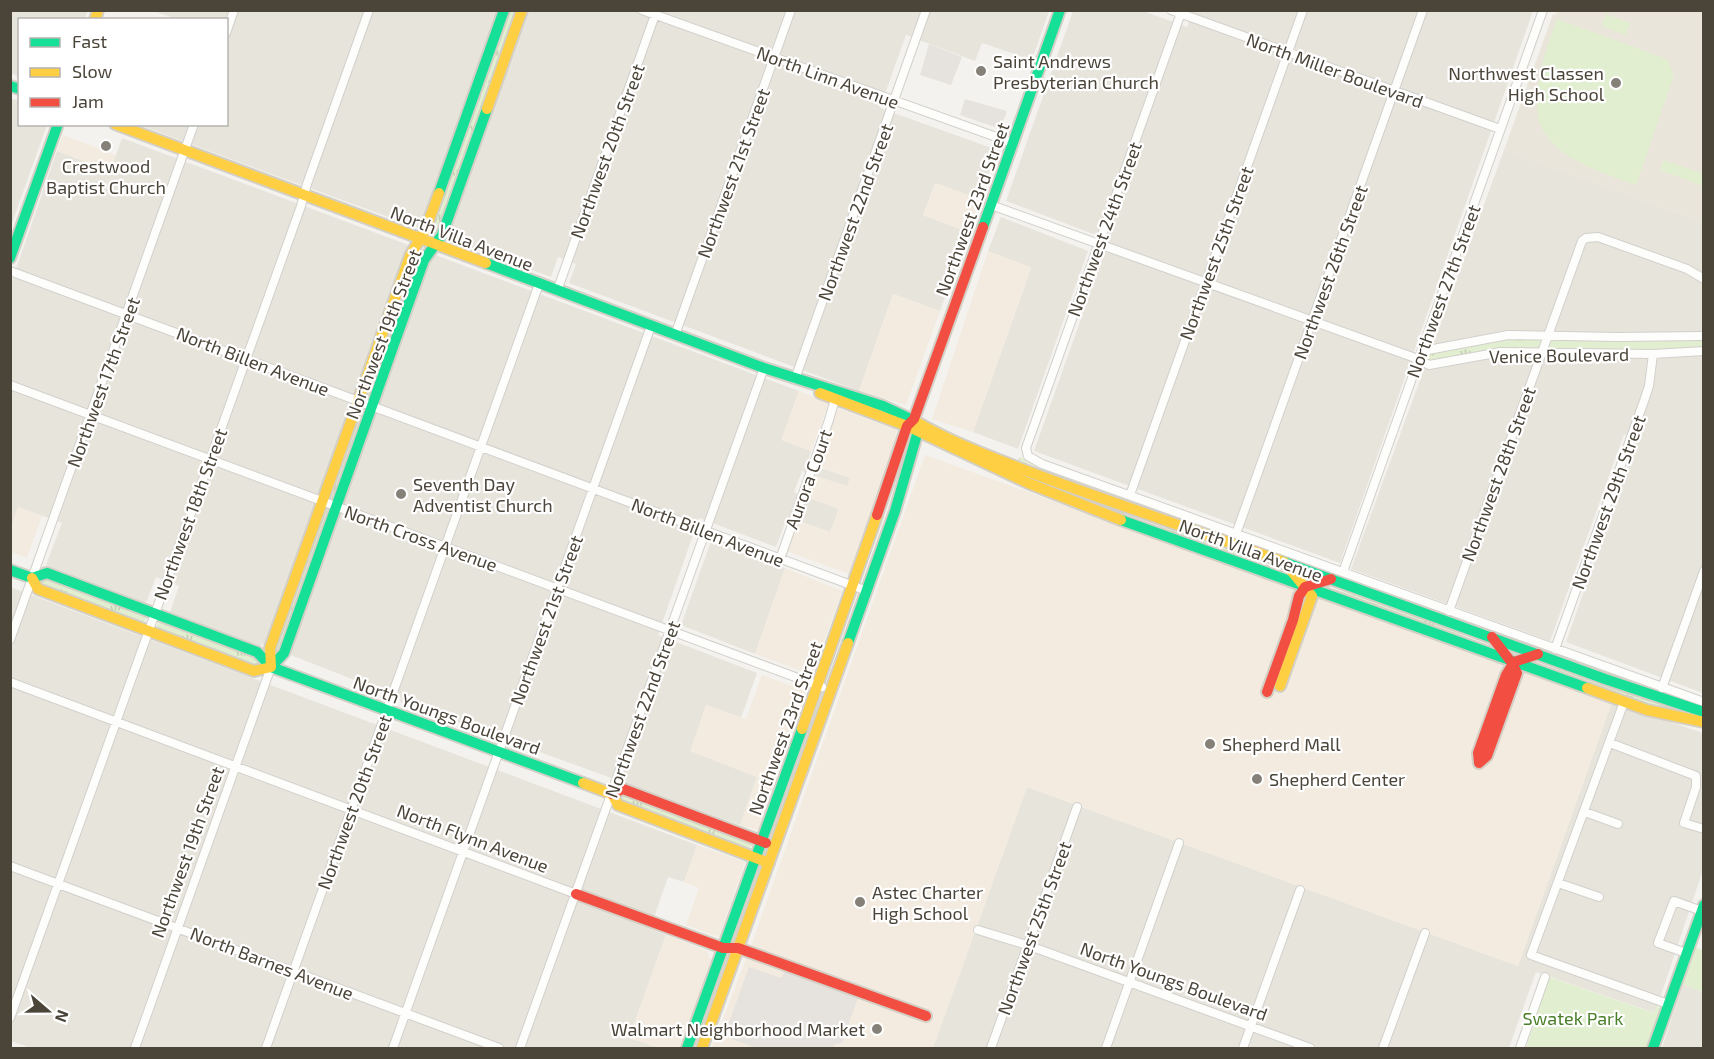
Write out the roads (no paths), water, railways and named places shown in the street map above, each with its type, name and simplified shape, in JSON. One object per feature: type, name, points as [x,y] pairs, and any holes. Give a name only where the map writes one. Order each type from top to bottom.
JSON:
[{"type":"street","points":[[228,27],[234,10]]},
{"type":"street","name":"Northwest 18th Street","points":[[10,1018],[247,358],[369,10]]},
{"type":"street","name":"Northwest 19th Street","points":[[135,1048],[271,667],[270,648],[410,256],[426,228],[504,10]]},
{"type":"street","name":"Northwest 19th Street","points":[[271,667],[284,653],[424,260],[442,235],[522,10]]},
{"type":"street","name":"North Linn Avenue","points":[[642,10],[656,13],[774,58],[1013,143]]},
{"type":"street","name":"Northwest 21st Street","points":[[675,335],[791,10]]},
{"type":"street","name":"Northwest 22nd Street","points":[[797,380],[926,10]]},
{"type":"street","name":"Northwest 23rd Street","points":[[688,1045],[848,603],[892,472],[913,425],[1060,10]]},
{"type":"street","name":"North Miller Boulevard","points":[[1171,10],[1182,12],[1287,53],[1500,129]]},
{"type":"street","name":"Northwest 25th Street","points":[[1130,495],[1303,10]]},
{"type":"street","name":"Northwest 26th Street","points":[[1236,534],[1423,10]]},
{"type":"street","name":"Northwest 27th Street","points":[[1343,572],[1543,10]]},
{"type":"street","name":"Northwest 24th Street","points":[[1026,448],[1182,12]]},
{"type":"street","name":"Northwest 20th Street","points":[[557,291],[656,13]]},
{"type":"street","points":[[10,258],[57,126]]},
{"type":"street","name":"North Villa Avenue","points":[[120,126],[764,369],[876,404],[1028,483],[1305,587],[1624,702],[1647,710],[1704,722]]},
{"type":"street","name":"Northwest 17th Street","points":[[10,640],[193,126]]},
{"type":"street","points":[[991,205],[1418,359]]},
{"type":"street","name":"Northwest 28th Street","points":[[1449,611],[1580,244],[1586,238],[1598,237],[1687,269],[1704,279]]},
{"type":"street","name":"North Billen Avenue","points":[[10,271],[867,591]]},
{"type":"street","name":"Northwest 20th Street","points":[[266,1048],[539,284]]},
{"type":"street","name":"Northwest 21st Street","points":[[393,1048],[651,326]]},
{"type":"street","name":"Venice Boulevard","points":[[1704,336],[1508,335],[1428,350],[1418,359],[1429,365],[1501,352],[1653,354],[1704,351]]},
{"type":"street","name":"Northwest 29th Street","points":[[1555,649],[1649,386],[1653,354]]},
{"type":"street","name":"Northwest 22nd Street","points":[[520,1048],[764,369]]},
{"type":"street","name":"North Villa Avenue","points":[[797,380],[835,399],[928,429],[972,449],[1111,503],[1157,516],[1704,712]]},
{"type":"street","name":"North Cross Avenue","points":[[10,385],[831,690]]},
{"type":"street","name":"Aurora Court","points":[[780,559],[835,399]]},
{"type":"street","name":"Northwest 23rd Street","points":[[703,1048],[895,511],[905,476],[913,425]]},
{"type":"street","name":"North Villa Avenue","points":[[1026,448],[1028,456],[1033,460],[1704,702]]},
{"type":"street","points":[[892,472],[905,476]]},
{"type":"street","points":[[1111,503],[1137,524],[1157,516]]},
{"type":"street","points":[[880,507],[895,511]]},
{"type":"street","points":[[867,545],[881,550]]},
{"type":"street","points":[[1280,686],[1312,596],[1284,562]]},
{"type":"street","name":"North Youngs Boulevard","points":[[10,570],[32,578],[47,573],[257,652],[271,667],[612,794],[618,805],[769,862]]},
{"type":"street","points":[[1662,688],[1704,571]]},
{"type":"street","name":"North Youngs Boulevard","points":[[32,578],[38,589],[148,631],[254,670],[271,667]]},
{"type":"street","points":[[1267,692],[1293,620],[1299,596],[1305,587],[1330,579]]},
{"type":"street","points":[[832,645],[856,621],[848,603]]},
{"type":"street","points":[[1492,637],[1499,648],[1514,662],[1517,673],[1488,756],[1479,763],[1478,753],[1506,675],[1514,662],[1538,654]]},
{"type":"street","name":"North Flynn Avenue","points":[[10,682],[723,948],[738,948],[927,1016]]},
{"type":"street","points":[[1624,702],[1531,955],[1668,1004]]},
{"type":"street","points":[[1610,743],[1696,776],[1696,787],[1684,823],[1704,829]]},
{"type":"street","points":[[786,776],[799,781]]},
{"type":"street","name":"North Youngs Boulevard","points":[[612,794],[623,789],[775,847]]},
{"type":"street","name":"Northwest 25th Street","points":[[991,1048],[1077,807]]},
{"type":"street","points":[[1585,812],[1618,824]]},
{"type":"street","points":[[1106,1048],[1179,843]]},
{"type":"street","name":"North Barnes Avenue","points":[[10,866],[499,1048]]},
{"type":"street","points":[[1558,883],[1599,897]]},
{"type":"street","points":[[1243,1048],[1300,890]]},
{"type":"street","points":[[1653,1048],[1703,908],[1674,902],[1658,943],[1686,953]]},
{"type":"street","name":"North Youngs Boulevard","points":[[978,930],[1028,945],[1310,1048]]},
{"type":"street","points":[[1383,1048],[1425,933]]},
{"type":"street","points":[[1520,1048],[1545,977]]},
{"type":"street","points":[[704,1001],[717,1006]]},
{"type":"street","points":[[688,1045],[703,1048]]},
{"type":"place","name":"Saint Andrews Presbyterian Church","points":[[981,71]]},
{"type":"place","name":"Northwest Classen High School","points":[[1616,83]]},
{"type":"place","name":"Crestwood Baptist Church","points":[[106,146]]},
{"type":"place","name":"Seventh Day Adventist Church","points":[[401,494]]},
{"type":"place","name":"Shepherd Mall","points":[[1210,744]]},
{"type":"place","name":"Shepherd Center","points":[[1257,779]]},
{"type":"place","name":"Astec Charter High School","points":[[860,902]]},
{"type":"place","name":"Walmart Neighborhood Market","points":[[877,1029]]},
{"type":"park label","name":"Swatek Park","points":[[1573,1018]]}]
